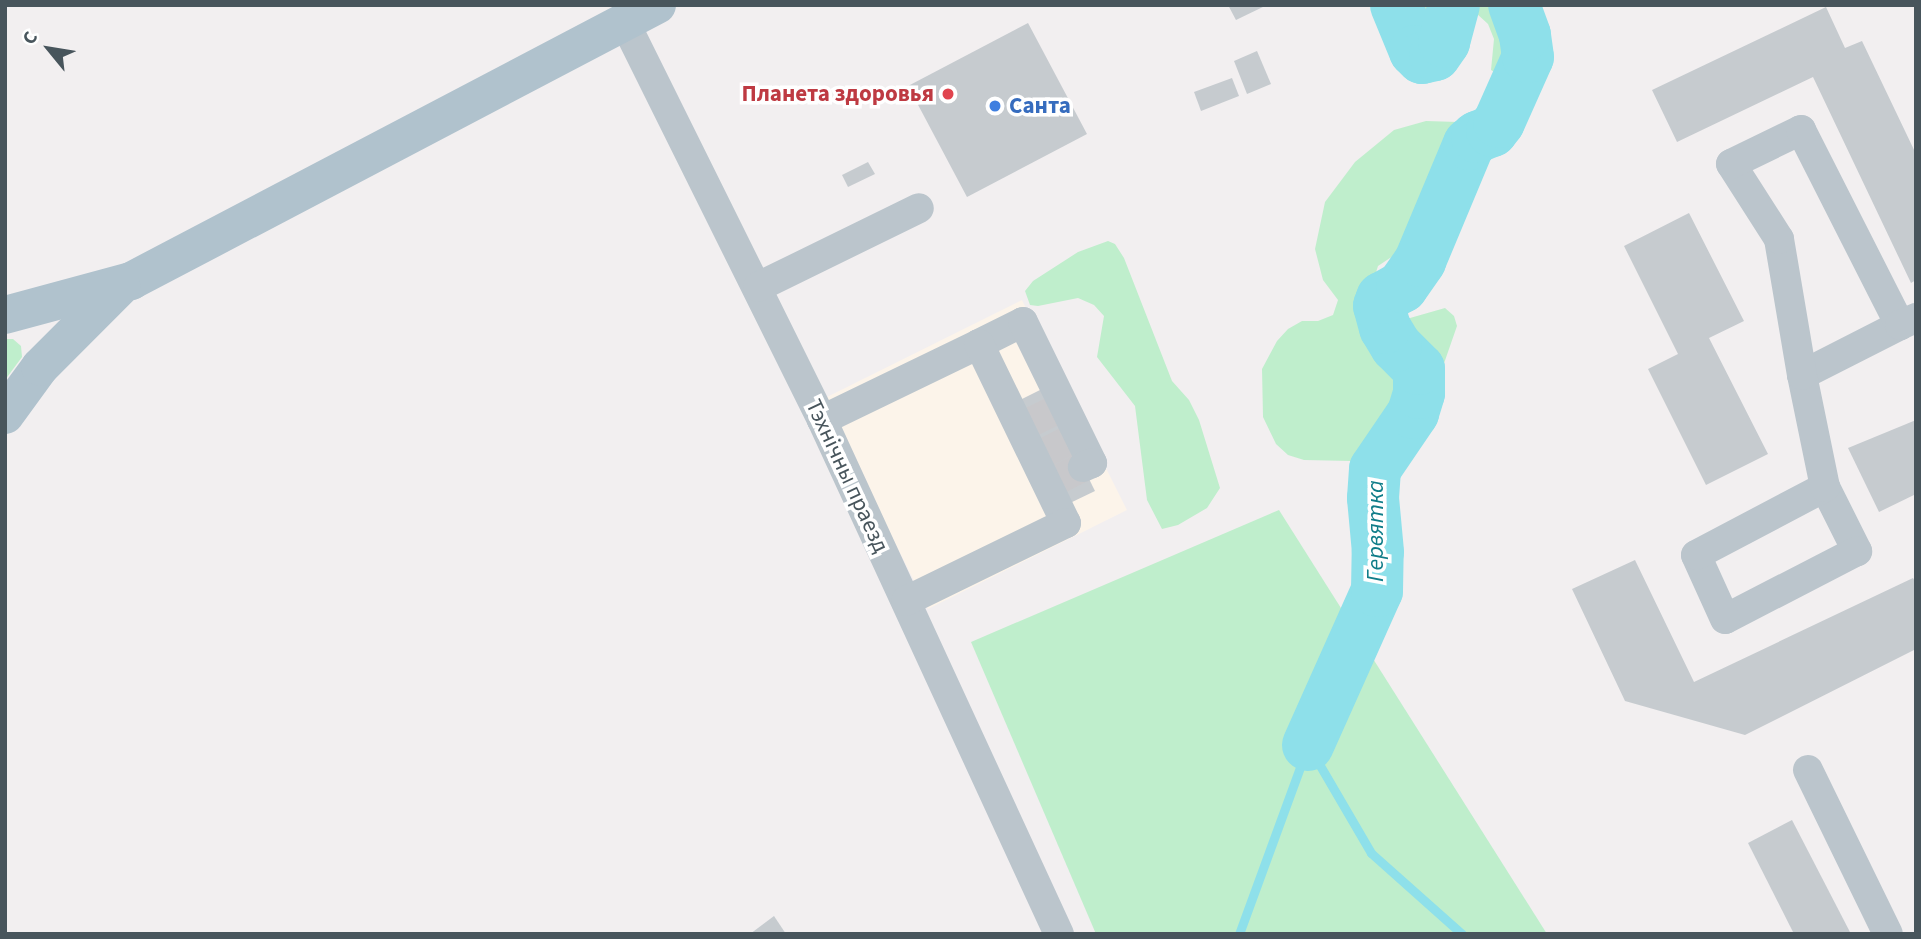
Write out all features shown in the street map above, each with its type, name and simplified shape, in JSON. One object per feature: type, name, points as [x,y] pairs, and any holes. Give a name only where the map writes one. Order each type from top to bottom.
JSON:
[{"type":"main road","points":[[5,315],[122,285],[641,14]]},
{"type":"main road","points":[[5,415],[40,367],[122,285]]},
{"type":"street","name":"Тэхнічны праезд","points":[[641,14],[758,287],[1059,934]]},
{"type":"street","points":[[1802,376],[1908,321],[1801,130],[1731,164],[1779,239],[1802,376],[1825,487],[1857,551],[1725,619],[1696,555],[1825,487]]},
{"type":"street","points":[[758,287],[919,208]]},
{"type":"street","points":[[822,420],[1023,322],[1042,417],[1039,455],[1052,482],[1066,523],[906,601]]},
{"type":"street","points":[[979,344],[1042,417],[1074,438],[1092,463],[1083,467]]},
{"type":"street","points":[[1808,770],[1888,934]]},
{"type":"shaded area","points":[[1022,300],[1127,510],[928,609],[823,399]]},
{"type":"green space","points":[[1376,5],[1527,5],[1528,11],[1526,28],[1509,72],[1499,75],[1491,70],[1494,39],[1488,24],[1476,13],[1463,8],[1447,11],[1423,31],[1407,35],[1381,17]]},
{"type":"green space","points":[[1426,121],[1458,122],[1479,130],[1481,144],[1469,171],[1452,234],[1390,258],[1378,266],[1373,282],[1375,305],[1387,316],[1403,320],[1445,308],[1454,316],[1457,326],[1425,418],[1403,459],[1388,465],[1361,466],[1352,461],[1304,460],[1288,455],[1276,444],[1263,417],[1262,369],[1277,341],[1288,329],[1302,321],[1318,321],[1333,315],[1338,300],[1323,280],[1315,249],[1325,202],[1355,162],[1394,130]]},
{"type":"green space","points":[[1108,241],[1115,244],[1124,258],[1172,381],[1189,400],[1199,420],[1220,488],[1207,508],[1178,525],[1162,529],[1147,500],[1135,406],[1097,357],[1104,316],[1094,305],[1078,298],[1038,306],[1030,305],[1025,291],[1033,281],[1078,252]]},
{"type":"green space","points":[[5,339],[13,339],[21,346],[22,357],[5,380]]},
{"type":"green space","points":[[1279,510],[1547,934],[1096,934],[971,642]]},
{"type":"building","points":[[1228,5],[1267,5],[1236,20]]},
{"type":"building","points":[[1826,7],[1845,48],[1862,41],[1916,154],[1916,280],[1911,283],[1813,77],[1677,142],[1652,90]]},
{"type":"building","name":"Санта","points":[[1028,23],[1087,134],[967,197],[908,86]]},
{"type":"building","points":[[1257,51],[1271,84],[1247,94],[1234,61]]},
{"type":"building","points":[[1232,78],[1239,96],[1201,111],[1194,92]]},
{"type":"building","points":[[868,162],[875,174],[848,187],[842,175]]},
{"type":"building","points":[[1689,213],[1744,321],[1709,338],[1768,454],[1706,485],[1648,369],[1678,354],[1624,246]]},
{"type":"building","points":[[1044,388],[1095,491],[1068,504],[1018,401]]},
{"type":"building","points":[[1916,420],[1916,494],[1879,512],[1848,448]]},
{"type":"building","points":[[1635,560],[1694,682],[1913,578],[1916,583],[1916,649],[1745,735],[1625,701],[1572,589]]},
{"type":"building","points":[[1792,820],[1851,934],[1794,934],[1748,843]]},
{"type":"building","points":[[774,916],[786,934],[750,934]]},
{"type":"waterway","name":"Гервятка","points":[[1396,5],[1415,51],[1422,58],[1435,55],[1444,42],[1454,5]]},
{"type":"waterway","name":"Гервятка","points":[[1308,745],[1377,591],[1378,552],[1373,498],[1375,469],[1413,413],[1419,393],[1419,369],[1396,346],[1385,328],[1379,306],[1382,298],[1402,287],[1420,261],[1469,144],[1477,137],[1492,131],[1499,122],[1528,57],[1525,35],[1514,5]]},
{"type":"waterway","name":"Гервятка","points":[[1308,745],[1371,853],[1462,934]]},
{"type":"waterway","points":[[1239,934],[1308,745]]},
{"type":"tunnel","points":[[1029,423],[1056,410]]},
{"type":"tunnel","points":[[1044,453],[1070,440]]},
{"type":"tunnel","points":[[1057,480],[1083,467]]},
{"type":"place","name":"Планета здоровья","points":[[948,94]]},
{"type":"place","name":"Санта","points":[[995,106]]}]
